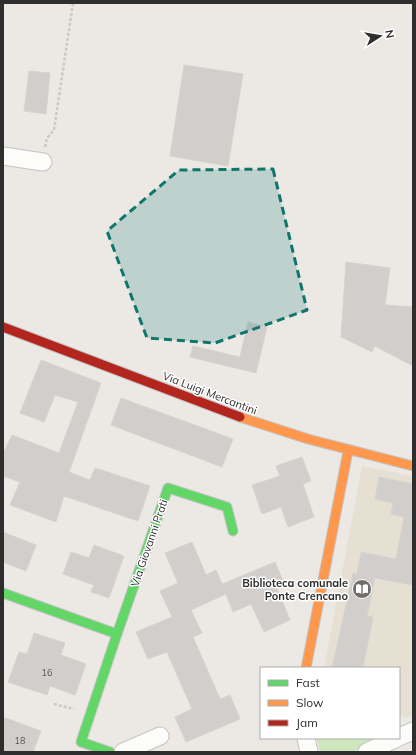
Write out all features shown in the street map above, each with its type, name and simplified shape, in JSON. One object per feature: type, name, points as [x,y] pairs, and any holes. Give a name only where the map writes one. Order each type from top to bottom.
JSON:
[{"type":"street","points":[[3,156],[43,162]]},
{"type":"street","name":"Via Luigi Mercantini","points":[[3,327],[254,424],[348,451],[413,466]]},
{"type":"street","points":[[306,667],[348,451]]},
{"type":"street","name":"Via Giovanni Prati","points":[[110,752],[81,742],[168,488],[227,507],[233,531]]},
{"type":"street","points":[[3,593],[117,634]]},
{"type":"street","points":[[123,752],[160,736]]},
{"type":"street","points":[[306,739],[309,752]]},
{"type":"street","points":[[367,752],[393,739]]},
{"type":"path","points":[[43,162],[47,138],[54,130],[73,3]]},
{"type":"highlighted area","points":[[273,169],[307,310],[215,343],[147,338],[107,231],[179,170]]},
{"type":"shaded area","points":[[362,466],[413,476],[413,715],[407,718],[400,715],[400,667],[324,667]]},
{"type":"green space","points":[[317,739],[380,739],[352,752],[320,752]]},
{"type":"building","points":[[184,65],[243,74],[228,166],[170,156]]},
{"type":"building","points":[[29,71],[50,73],[46,114],[24,111]]},
{"type":"building","points":[[346,262],[390,268],[385,305],[413,307],[413,366],[375,346],[372,352],[341,337]]},
{"type":"building","points":[[248,322],[267,327],[256,373],[190,357],[193,346],[240,357]]},
{"type":"building","points":[[41,360],[101,383],[69,472],[90,480],[95,468],[150,486],[138,521],[64,496],[56,522],[10,505],[20,482],[3,476],[3,454],[12,435],[59,453],[78,402],[55,395],[44,422],[20,413]]},
{"type":"building","points":[[121,398],[233,439],[222,467],[111,425]]},
{"type":"building","points":[[302,457],[311,481],[303,484],[314,517],[288,527],[281,507],[262,514],[252,485],[280,476],[276,466]]},
{"type":"building","points":[[379,477],[413,484],[413,585],[375,578],[367,616],[373,617],[363,667],[332,667],[353,573],[357,574],[361,552],[396,559],[404,517],[391,514],[393,503],[375,499]]},
{"type":"building","points":[[3,532],[36,545],[26,571],[3,562]]},
{"type":"building","points":[[192,542],[206,575],[216,570],[222,584],[275,562],[285,585],[277,588],[290,620],[264,632],[251,604],[233,612],[226,594],[191,610],[202,633],[193,637],[220,699],[230,695],[240,719],[186,742],[175,717],[192,709],[167,652],[148,659],[136,632],[172,617],[160,591],[178,583],[165,553]]},
{"type":"building","points":[[94,545],[124,556],[109,598],[91,592],[94,585],[63,574],[71,552],[89,558]]},
{"type":"building","points":[[34,633],[65,643],[61,655],[86,664],[75,695],[50,686],[47,695],[8,682],[19,652],[27,654]]},
{"type":"building","points":[[3,717],[41,731],[33,752],[3,752]]},
{"type":"traffic: fast","points":[[117,634],[168,488],[227,507],[233,531]]},
{"type":"traffic: fast","points":[[3,593],[117,634],[81,742],[110,752]]},
{"type":"traffic: slow","points":[[240,417],[308,439],[413,466]]},
{"type":"traffic: slow","points":[[306,667],[348,451]]},
{"type":"traffic: jam","points":[[3,327],[240,417]]},
{"type":"place","name":"Biblioteca comunale Ponte Crencano","points":[[362,589]]}]
